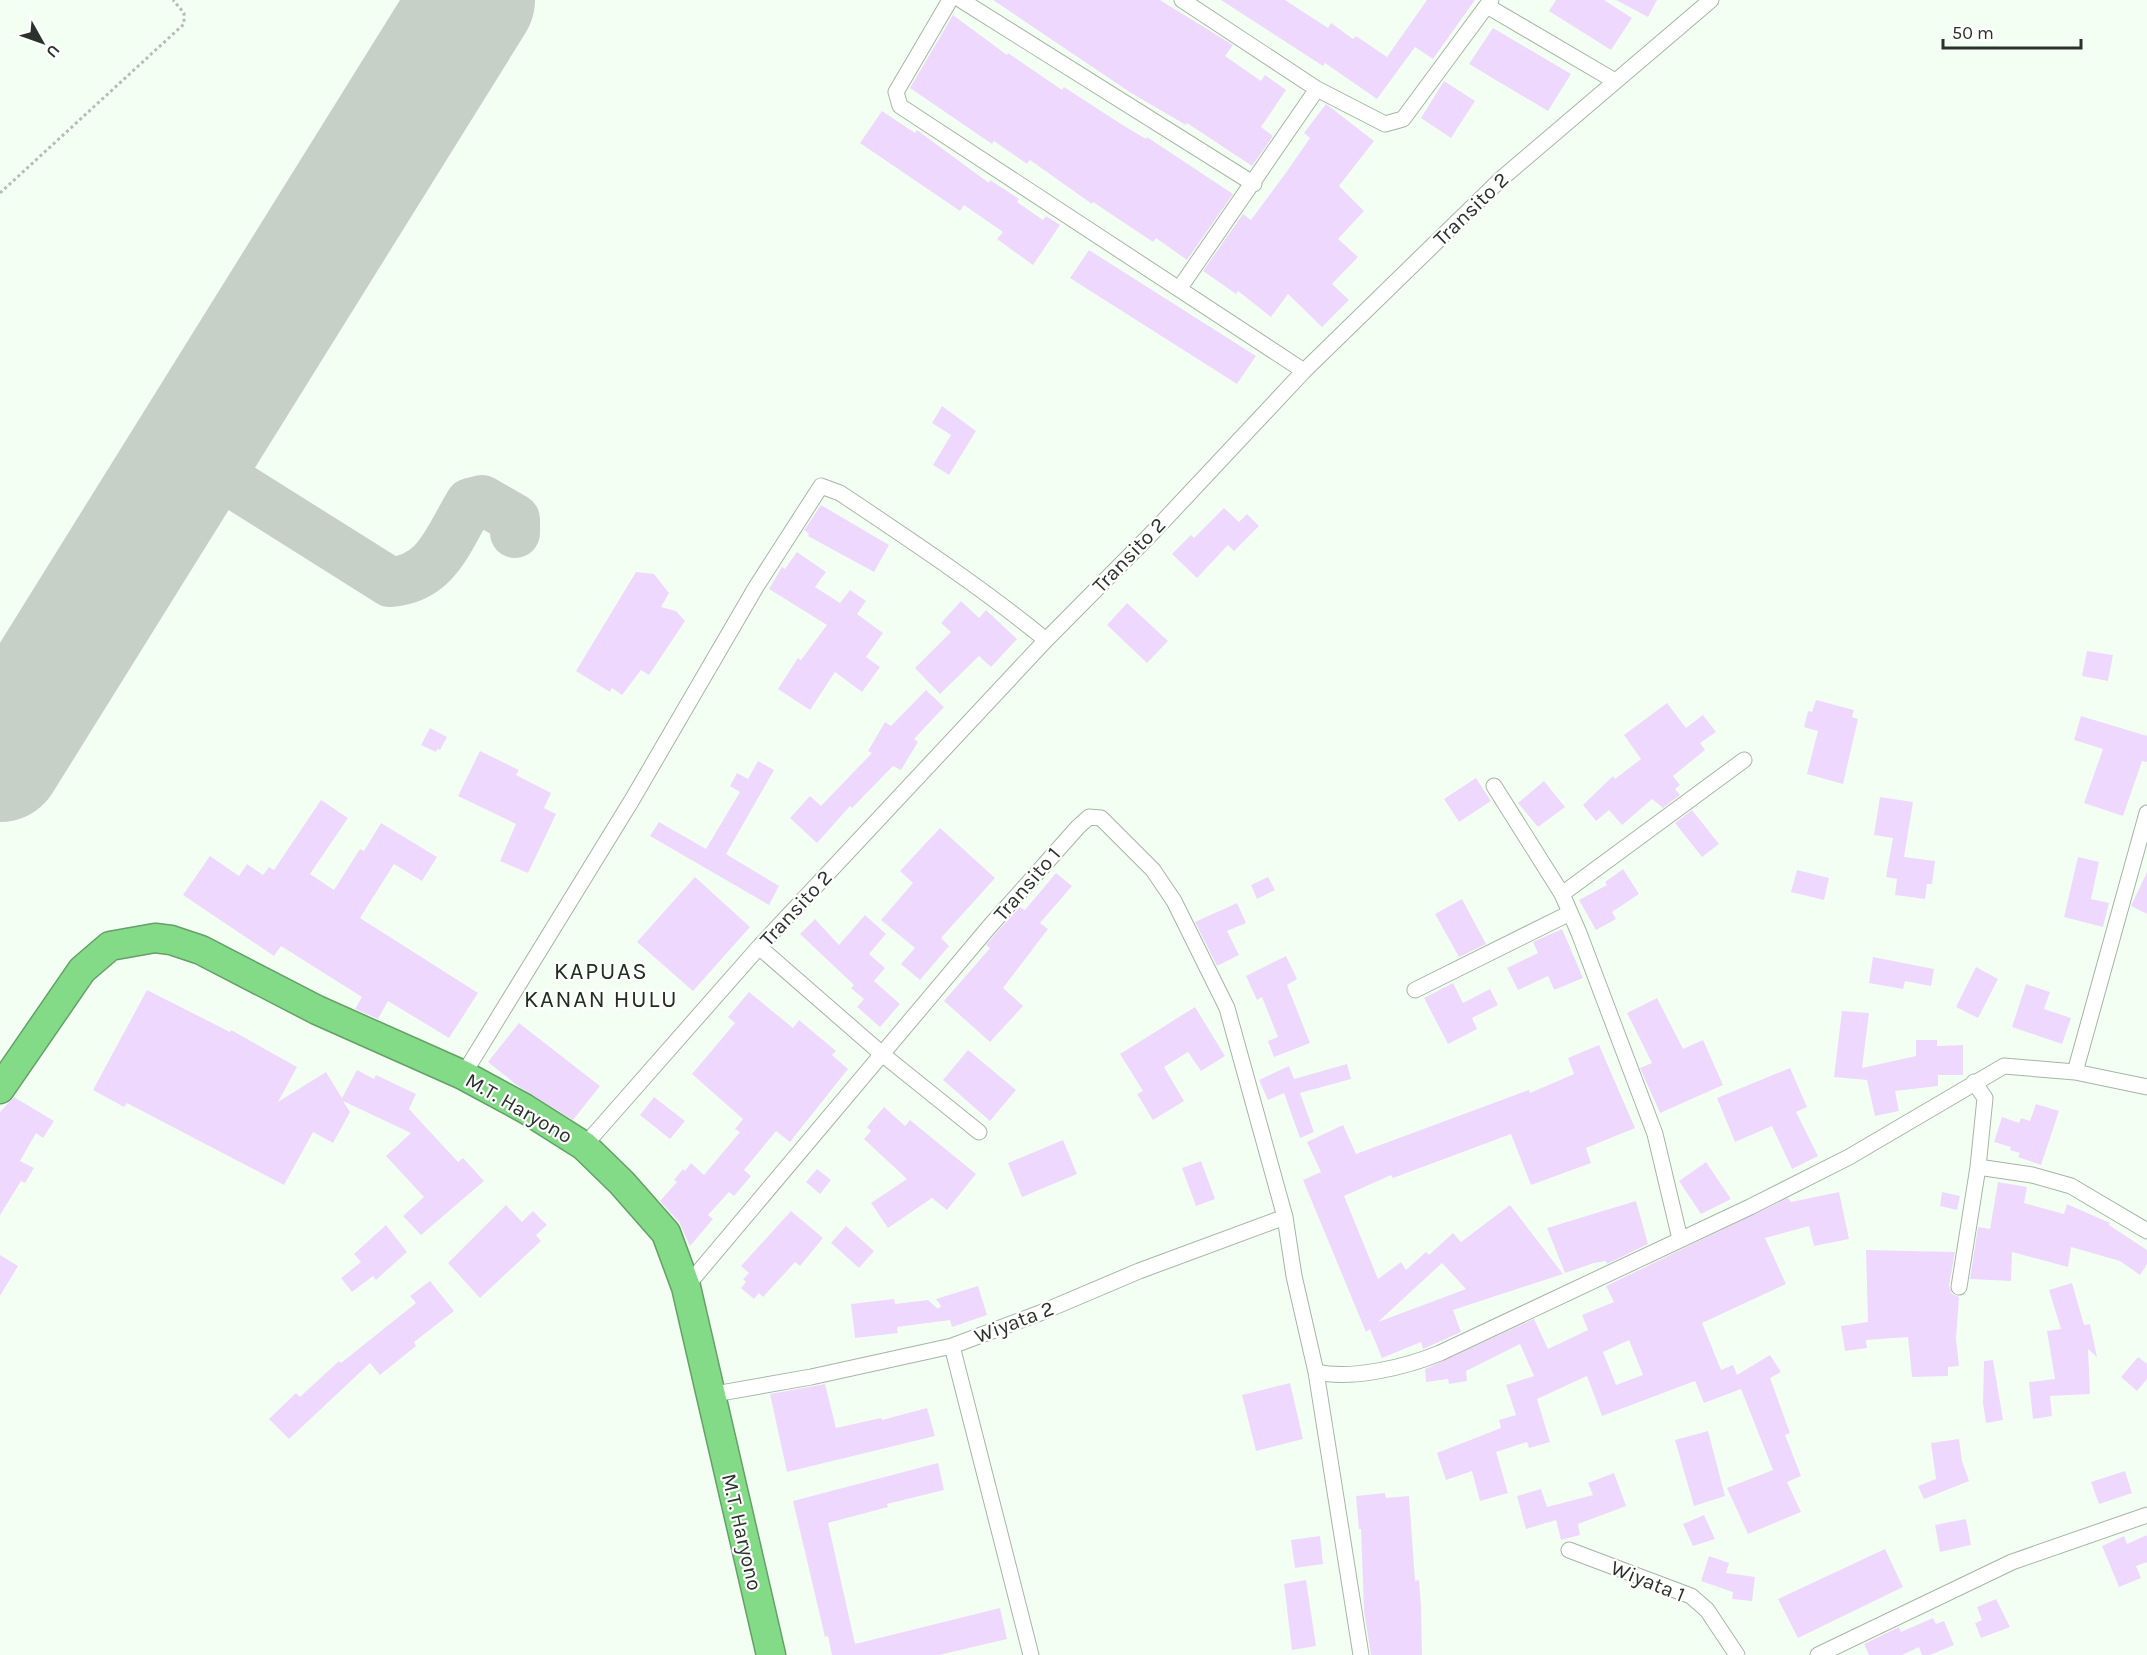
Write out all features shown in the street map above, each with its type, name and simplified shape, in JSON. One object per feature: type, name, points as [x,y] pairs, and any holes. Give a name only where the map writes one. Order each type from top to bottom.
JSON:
[{"type":"highway","name":"M.T. Haryono","points":[[0,1089],[82,970],[110,946],[155,938],[201,950],[317,1010],[463,1075],[524,1108],[584,1146],[622,1183],[666,1233],[686,1287],[709,1395],[771,1655]]},
{"type":"street","points":[[950,0],[896,92],[900,106],[1304,371]]},
{"type":"street","points":[[961,0],[1254,184]]},
{"type":"street","points":[[1182,0],[1317,88],[1384,124],[1403,119],[1489,3],[1615,81]]},
{"type":"street","name":"Transito 2","points":[[584,1146],[759,947],[1046,640],[1154,531],[1304,371],[1501,179],[1711,0]]},
{"type":"street","points":[[1179,289],[1254,184],[1317,88]]},
{"type":"street","points":[[463,1075],[632,800],[762,578],[821,486],[840,493],[956,571],[1046,640]]},
{"type":"street","points":[[1562,894],[1743,760]]},
{"type":"street","points":[[1494,786],[1562,894],[1616,1024],[1655,1134],[1680,1239]]},
{"type":"street","points":[[2075,1072],[2147,813]]},
{"type":"street","name":"Transito 1","points":[[686,1287],[1078,826],[1095,816],[1101,818],[1153,870],[1174,901],[1223,999],[1243,1056],[1285,1217]]},
{"type":"street","points":[[1415,990],[1570,913]]},
{"type":"street","points":[[759,947],[882,1054],[979,1132]]},
{"type":"street","points":[[1316,1372],[1332,1375],[1401,1367],[1415,1363],[1750,1207],[1849,1157],[1935,1108],[1992,1071],[2013,1065],[2075,1072],[2147,1087]]},
{"type":"street","points":[[1959,1287],[1978,1167],[1985,1098],[1974,1082]]},
{"type":"street","points":[[1978,1167],[2032,1175],[2071,1186],[2147,1231]]},
{"type":"street","points":[[1285,1217],[1294,1276],[1316,1372],[1361,1655]]},
{"type":"street","name":"Wiyata 2","points":[[709,1395],[811,1377],[952,1346],[1040,1313],[1139,1271],[1285,1217]]},
{"type":"street","points":[[952,1346],[1031,1655]]},
{"type":"street","points":[[1818,1655],[2012,1562],[2147,1515]]},
{"type":"street","name":"Wiyata 1","points":[[1569,1551],[1691,1596],[1707,1610],[1737,1655]]},
{"type":"path","points":[[0,193],[184,24],[184,13],[173,0]]},
{"type":"building","points":[[993,0],[1160,0],[1233,45],[1225,56],[1261,81],[1265,75],[1286,90],[1261,127],[1273,136],[1252,166],[1187,123],[1186,125],[1131,93]]},
{"type":"building","points":[[1221,0],[1285,0],[1328,28],[1331,23],[1353,39],[1356,36],[1387,57],[1427,0],[1475,0],[1433,59],[1415,47],[1377,99],[1325,63],[1323,66]]},
{"type":"building","points":[[1556,0],[1604,0],[1632,18],[1611,50],[1549,11]]},
{"type":"building","points":[[1616,0],[1657,0],[1648,17]]},
{"type":"building","points":[[953,15],[1007,55],[1008,53],[1062,90],[1064,87],[1121,124],[1146,139],[1147,137],[1233,194],[1187,260],[1156,238],[1153,242],[1093,202],[1092,204],[1030,160],[1027,164],[994,141],[992,144],[910,88]]},
{"type":"building","points":[[1493,28],[1571,74],[1548,111],[1469,64]]},
{"type":"building","points":[[1444,81],[1475,101],[1451,138],[1421,118]]},
{"type":"building","points":[[1326,104],[1374,141],[1339,186],[1364,211],[1338,239],[1358,257],[1332,284],[1349,300],[1322,327],[1288,294],[1271,317],[1238,291],[1236,294],[1203,271],[1243,214],[1251,220],[1285,174],[1310,138],[1304,133]]},
{"type":"building","points":[[882,111],[915,133],[917,130],[989,183],[990,180],[1019,199],[1017,202],[1043,220],[1046,216],[1060,225],[1033,265],[997,239],[1003,232],[964,205],[960,211],[860,143]]},
{"type":"building","points":[[1089,250],[1256,356],[1237,384],[1070,278]]},
{"type":"building","points":[[942,406],[976,431],[949,475],[933,465],[951,435],[932,423]]},
{"type":"building","points":[[821,505],[889,545],[874,572],[808,536],[809,534],[804,530]]},
{"type":"building","points":[[1224,508],[1239,522],[1247,514],[1259,526],[1234,551],[1228,545],[1197,578],[1172,554],[1191,535],[1194,538]]},
{"type":"building","points":[[797,552],[826,572],[815,587],[840,603],[850,590],[866,601],[857,614],[883,633],[866,657],[880,667],[862,692],[835,672],[810,710],[778,689],[798,658],[801,660],[827,625],[769,589],[782,567],[785,569]]},
{"type":"building","points":[[636,572],[654,574],[669,593],[661,607],[676,611],[685,621],[649,675],[641,670],[622,695],[612,688],[610,692],[576,671]]},
{"type":"building","points":[[961,601],[979,618],[986,610],[1017,639],[991,667],[979,656],[940,694],[915,668],[951,632],[941,623]]},
{"type":"building","points":[[1127,603],[1168,641],[1147,663],[1107,625]]},
{"type":"building","points":[[2087,651],[2113,655],[2108,681],[2082,676]]},
{"type":"building","points":[[926,690],[944,707],[914,739],[918,742],[901,770],[893,766],[852,808],[850,806],[817,843],[790,818],[810,796],[821,806],[872,753],[868,751],[885,722],[891,726]]},
{"type":"building","points":[[1816,700],[1854,710],[1852,717],[1858,719],[1843,784],[1807,774],[1818,731],[1804,727],[1808,711],[1812,712]]},
{"type":"building","points":[[1667,703],[1686,728],[1703,715],[1716,732],[1700,743],[1705,750],[1673,776],[1680,785],[1675,789],[1680,795],[1663,808],[1652,799],[1622,825],[1609,810],[1596,821],[1583,805],[1613,776],[1615,779],[1641,759],[1624,735]]},
{"type":"building","points":[[2081,716],[2147,736],[2147,762],[2142,761],[2123,816],[2084,803],[2103,749],[2074,740]]},
{"type":"building","points":[[430,728],[447,737],[440,750],[437,749],[436,752],[421,745]]},
{"type":"building","points":[[480,751],[519,770],[516,775],[551,793],[544,808],[556,814],[528,873],[500,861],[516,824],[458,796]]},
{"type":"building","points":[[758,761],[774,770],[726,854],[779,886],[769,905],[650,836],[659,822],[706,849],[740,792],[730,786],[737,773],[748,779]]},
{"type":"building","points":[[1476,778],[1491,801],[1459,822],[1444,799]]},
{"type":"building","points":[[1544,781],[1565,807],[1538,827],[1518,803]]},
{"type":"building","points":[[1880,797],[1913,802],[1904,857],[1935,861],[1932,884],[1927,884],[1925,899],[1895,895],[1897,879],[1886,877],[1893,838],[1874,835]]},
{"type":"building","points":[[321,800],[348,818],[310,874],[334,890],[360,849],[364,851],[381,823],[437,857],[422,881],[394,864],[360,918],[478,993],[449,1038],[388,1001],[378,1019],[355,1009],[362,997],[281,946],[274,956],[183,895],[210,856],[239,876],[247,864],[263,875],[269,867],[274,870]]},
{"type":"building","points":[[1692,810],[1719,844],[1702,857],[1675,823]]},
{"type":"building","points":[[940,828],[995,878],[941,938],[949,946],[920,980],[901,964],[915,948],[881,920],[913,883],[900,871]]},
{"type":"building","points":[[2078,857],[2099,862],[2091,899],[2109,903],[2103,927],[2064,917]]},
{"type":"building","points":[[1623,869],[1639,894],[1612,912],[1616,919],[1596,930],[1579,900],[1607,885],[1605,882]]},
{"type":"building","points":[[1797,870],[1829,878],[1824,900],[1791,892]]},
{"type":"building","points":[[2147,872],[2147,914],[2131,906]]},
{"type":"building","points":[[1056,873],[1072,886],[1040,923],[1048,929],[1003,988],[1023,1006],[990,1042],[944,1001],[990,948],[986,945],[996,933],[1020,907],[1025,910]]},
{"type":"building","points":[[695,877],[750,927],[693,991],[637,942]]},
{"type":"building","points":[[1268,877],[1275,890],[1257,899],[1251,885]]},
{"type":"building","points":[[1462,899],[1486,944],[1459,957],[1435,914]]},
{"type":"building","points":[[1237,903],[1246,923],[1227,931],[1239,955],[1217,966],[1195,922]]},
{"type":"building","points":[[865,915],[886,934],[869,954],[885,968],[874,981],[900,1004],[880,1027],[857,1007],[864,999],[851,988],[854,985],[800,934],[815,919],[839,945]]},
{"type":"building","points":[[1562,929],[1583,978],[1554,990],[1548,976],[1518,990],[1507,968],[1538,953],[1533,942]]},
{"type":"building","points":[[1286,956],[1297,979],[1287,985],[1310,1043],[1274,1057],[1268,1041],[1278,1037],[1262,997],[1257,1000],[1246,976]]},
{"type":"building","points":[[1873,957],[1934,969],[1931,986],[1905,981],[1903,989],[1869,983]]},
{"type":"building","points":[[1976,967],[1998,979],[1978,1018],[1956,1007]]},
{"type":"building","points":[[1453,983],[1463,1003],[1490,989],[1498,1005],[1472,1018],[1477,1029],[1448,1044],[1424,998]]},
{"type":"building","points":[[2026,984],[2050,992],[2044,1009],[2071,1018],[2062,1044],[2012,1027]]},
{"type":"building","points":[[147,990],[230,1032],[231,1030],[297,1067],[278,1102],[326,1072],[342,1098],[357,1070],[374,1079],[376,1075],[416,1094],[409,1109],[458,1162],[463,1158],[484,1181],[421,1235],[403,1216],[424,1197],[386,1156],[411,1133],[343,1101],[350,1112],[333,1143],[313,1132],[284,1185],[127,1103],[124,1107],[93,1090]]},
{"type":"building","points":[[749,992],[793,1028],[799,1020],[836,1051],[832,1055],[848,1069],[790,1142],[776,1131],[744,1170],[751,1176],[734,1196],[729,1192],[708,1215],[713,1219],[690,1246],[679,1222],[660,1201],[677,1182],[674,1180],[683,1169],[685,1171],[691,1163],[704,1175],[740,1132],[735,1129],[743,1119],[692,1074],[735,1023],[728,1017]]},
{"type":"building","points":[[1657,998],[1683,1049],[1703,1040],[1723,1085],[1660,1113],[1640,1068],[1652,1063],[1627,1013]]},
{"type":"building","points":[[1195,1007],[1225,1056],[1201,1071],[1188,1052],[1164,1067],[1184,1101],[1153,1120],[1137,1094],[1143,1091],[1120,1054]]},
{"type":"building","points":[[1842,1011],[1869,1013],[1862,1068],[1916,1056],[1916,1040],[1937,1040],[1937,1046],[1963,1045],[1963,1075],[1938,1075],[1938,1086],[1895,1091],[1899,1111],[1875,1116],[1867,1080],[1834,1077]]},
{"type":"building","points":[[519,1023],[600,1086],[573,1120],[518,1086],[488,1062]]},
{"type":"building","points":[[1599,1045],[1635,1128],[1586,1148],[1591,1163],[1531,1185],[1511,1134],[1393,1178],[1391,1175],[1344,1196],[1378,1279],[1401,1262],[1406,1270],[1426,1252],[1429,1255],[1453,1233],[1461,1242],[1510,1205],[1563,1274],[1453,1310],[1461,1332],[1423,1349],[1421,1342],[1382,1358],[1370,1329],[1366,1332],[1303,1180],[1321,1172],[1307,1142],[1343,1125],[1356,1154],[1529,1090],[1530,1093],[1574,1074],[1568,1058]],"holes":[[[1442,1263],[1466,1289],[1378,1322]]]},
{"type":"building","points":[[968,1050],[1016,1090],[990,1121],[943,1080]]},
{"type":"building","points":[[1347,1064],[1351,1079],[1300,1093],[1314,1132],[1300,1138],[1284,1093],[1268,1100],[1259,1080],[1289,1066],[1294,1079]]},
{"type":"building","points":[[1790,1068],[1807,1107],[1796,1112],[1818,1156],[1792,1169],[1772,1126],[1735,1142],[1717,1098]]},
{"type":"building","points":[[14,1097],[54,1121],[43,1138],[36,1133],[20,1161],[34,1168],[25,1183],[21,1181],[0,1215],[0,1112]]},
{"type":"building","points":[[654,1097],[685,1121],[670,1139],[640,1115]]},
{"type":"building","points":[[2036,1104],[2059,1111],[2041,1165],[2018,1157],[2020,1153],[2010,1150],[2011,1147],[1994,1142],[2002,1117],[2019,1123],[2021,1118],[2030,1121]]},
{"type":"building","points":[[884,1107],[905,1126],[910,1120],[976,1174],[947,1210],[932,1198],[888,1228],[871,1203],[907,1179],[864,1139],[871,1131],[867,1127]]},
{"type":"building","points":[[1063,1140],[1077,1174],[1022,1197],[1008,1163]]},
{"type":"building","points":[[1201,1161],[1215,1199],[1196,1206],[1182,1168]]},
{"type":"building","points":[[1706,1162],[1731,1199],[1701,1214],[1679,1181]]},
{"type":"building","points":[[817,1169],[831,1180],[820,1194],[806,1182]]},
{"type":"building","points":[[1998,1182],[2027,1187],[2024,1203],[2064,1214],[2067,1204],[2110,1223],[2109,1225],[2147,1250],[2147,1264],[2140,1275],[2120,1261],[2071,1247],[2068,1267],[2012,1252],[2011,1281],[1970,1279],[1978,1227],[1990,1229]]},
{"type":"building","points":[[1839,1192],[1849,1239],[1814,1246],[1809,1226],[1765,1238],[1786,1284],[1702,1323],[1721,1370],[1733,1365],[1737,1375],[1770,1355],[1781,1372],[1770,1378],[1790,1433],[1785,1435],[1801,1476],[1787,1482],[1801,1512],[1748,1534],[1727,1488],[1773,1470],[1741,1389],[1704,1403],[1695,1381],[1602,1416],[1587,1376],[1537,1399],[1550,1442],[1529,1448],[1527,1442],[1496,1452],[1508,1493],[1480,1501],[1472,1471],[1446,1480],[1437,1453],[1501,1428],[1499,1420],[1516,1415],[1506,1385],[1534,1376],[1520,1344],[1466,1371],[1467,1381],[1449,1384],[1448,1379],[1426,1382],[1425,1369],[1534,1319],[1548,1349],[1588,1330],[1582,1315],[1614,1302],[1606,1286],[1788,1198],[1791,1202]],"holes":[[[1629,1340],[1643,1375],[1616,1385],[1603,1352]]]},
{"type":"building","points":[[1942,1192],[1960,1196],[1957,1210],[1940,1206]]},
{"type":"building","points":[[1636,1201],[1648,1244],[1607,1264],[1606,1261],[1594,1263],[1565,1273],[1547,1228]]},
{"type":"building","points":[[506,1205],[522,1222],[533,1211],[547,1225],[536,1235],[541,1241],[480,1298],[448,1263]]},
{"type":"building","points":[[791,1211],[823,1238],[800,1266],[795,1262],[763,1297],[759,1293],[754,1299],[741,1288],[746,1282],[743,1279],[749,1273],[741,1266]]},
{"type":"building","points":[[386,1225],[407,1252],[376,1280],[373,1276],[352,1292],[341,1278],[361,1262],[354,1254]]},
{"type":"building","points":[[846,1226],[874,1251],[859,1268],[831,1243]]},
{"type":"building","points":[[1866,1250],[1955,1252],[1949,1286],[1952,1294],[1959,1297],[1956,1339],[1959,1366],[1948,1367],[1948,1376],[1912,1377],[1908,1337],[1866,1340],[1867,1348],[1845,1351],[1841,1326],[1868,1322]]},
{"type":"building","points":[[0,1255],[18,1266],[0,1296]]},
{"type":"building","points":[[430,1281],[454,1311],[414,1342],[416,1346],[380,1375],[370,1363],[289,1439],[269,1419],[296,1393],[300,1397],[339,1361],[341,1363],[416,1303],[410,1296]]},
{"type":"building","points":[[2072,1283],[2084,1325],[2090,1324],[2097,1357],[2088,1349],[2090,1394],[2050,1396],[2052,1416],[2033,1419],[2029,1382],[2055,1379],[2047,1331],[2061,1329],[2049,1290]]},
{"type":"building","points":[[978,1286],[987,1315],[952,1327],[950,1320],[897,1327],[898,1333],[855,1338],[851,1304],[894,1299],[895,1304],[928,1300],[938,1309],[941,1306],[936,1299]]},
{"type":"building","points":[[2138,1357],[2147,1364],[2147,1379],[2137,1391],[2121,1377]]},
{"type":"building","points":[[1993,1360],[2003,1420],[1986,1423],[1983,1403],[1984,1361]]},
{"type":"building","points":[[1290,1383],[1303,1439],[1256,1451],[1242,1395]]},
{"type":"building","points":[[825,1384],[836,1428],[881,1418],[882,1420],[927,1408],[935,1436],[787,1472],[770,1394]]},
{"type":"building","points":[[1708,1431],[1725,1496],[1694,1506],[1675,1440]]},
{"type":"building","points":[[1959,1439],[1962,1461],[1969,1481],[1924,1499],[1918,1486],[1936,1479],[1931,1443]]},
{"type":"building","points":[[938,1463],[944,1490],[887,1504],[888,1507],[828,1523],[855,1644],[1000,1608],[1007,1639],[939,1655],[832,1655],[828,1636],[825,1637],[793,1501]]},
{"type":"building","points":[[2125,1471],[2132,1493],[2099,1504],[2091,1482]]},
{"type":"building","points":[[1614,1473],[1626,1506],[1578,1524],[1580,1535],[1561,1540],[1556,1520],[1526,1529],[1517,1496],[1541,1489],[1547,1507],[1593,1495],[1588,1483]]},
{"type":"building","points":[[1385,1493],[1386,1498],[1409,1496],[1415,1581],[1419,1580],[1422,1655],[1371,1655],[1364,1611],[1361,1529],[1359,1529],[1356,1496]]},
{"type":"building","points":[[1704,1515],[1715,1539],[1693,1546],[1683,1524]]},
{"type":"building","points":[[1966,1519],[1971,1545],[1940,1552],[1935,1525]]},
{"type":"building","points":[[2147,1535],[2147,1562],[2136,1566],[2141,1578],[2119,1587],[2102,1546],[2124,1536],[2127,1544]]},
{"type":"building","points":[[1320,1536],[1323,1564],[1295,1568],[1291,1540]]},
{"type":"building","points":[[1885,1549],[1903,1587],[1798,1638],[1778,1599]]},
{"type":"building","points":[[1709,1556],[1729,1563],[1726,1573],[1755,1577],[1752,1601],[1732,1599],[1733,1592],[1701,1581]]},
{"type":"building","points":[[1306,1580],[1316,1646],[1292,1650],[1284,1584]]},
{"type":"building","points":[[1996,1599],[2010,1627],[1981,1638],[1975,1623],[1982,1620],[1977,1607]]},
{"type":"building","points":[[1933,1618],[1936,1624],[1944,1621],[1954,1645],[1930,1655],[1922,1655],[1919,1647],[1902,1655],[1869,1655],[1864,1644],[1899,1627],[1901,1632]]},
{"type":"taxiway","points":[[211,420],[213,453],[231,482],[390,582],[406,579],[430,565],[447,543],[470,503],[482,500],[515,519],[515,533]]},
{"type":"taxiway","points":[[165,494],[196,481],[231,482]]},
{"type":"runway","points":[[0,760],[473,0]]},
{"type":"district","name":"KAPUAS KANAN HULU","points":[[601,985]]}]
